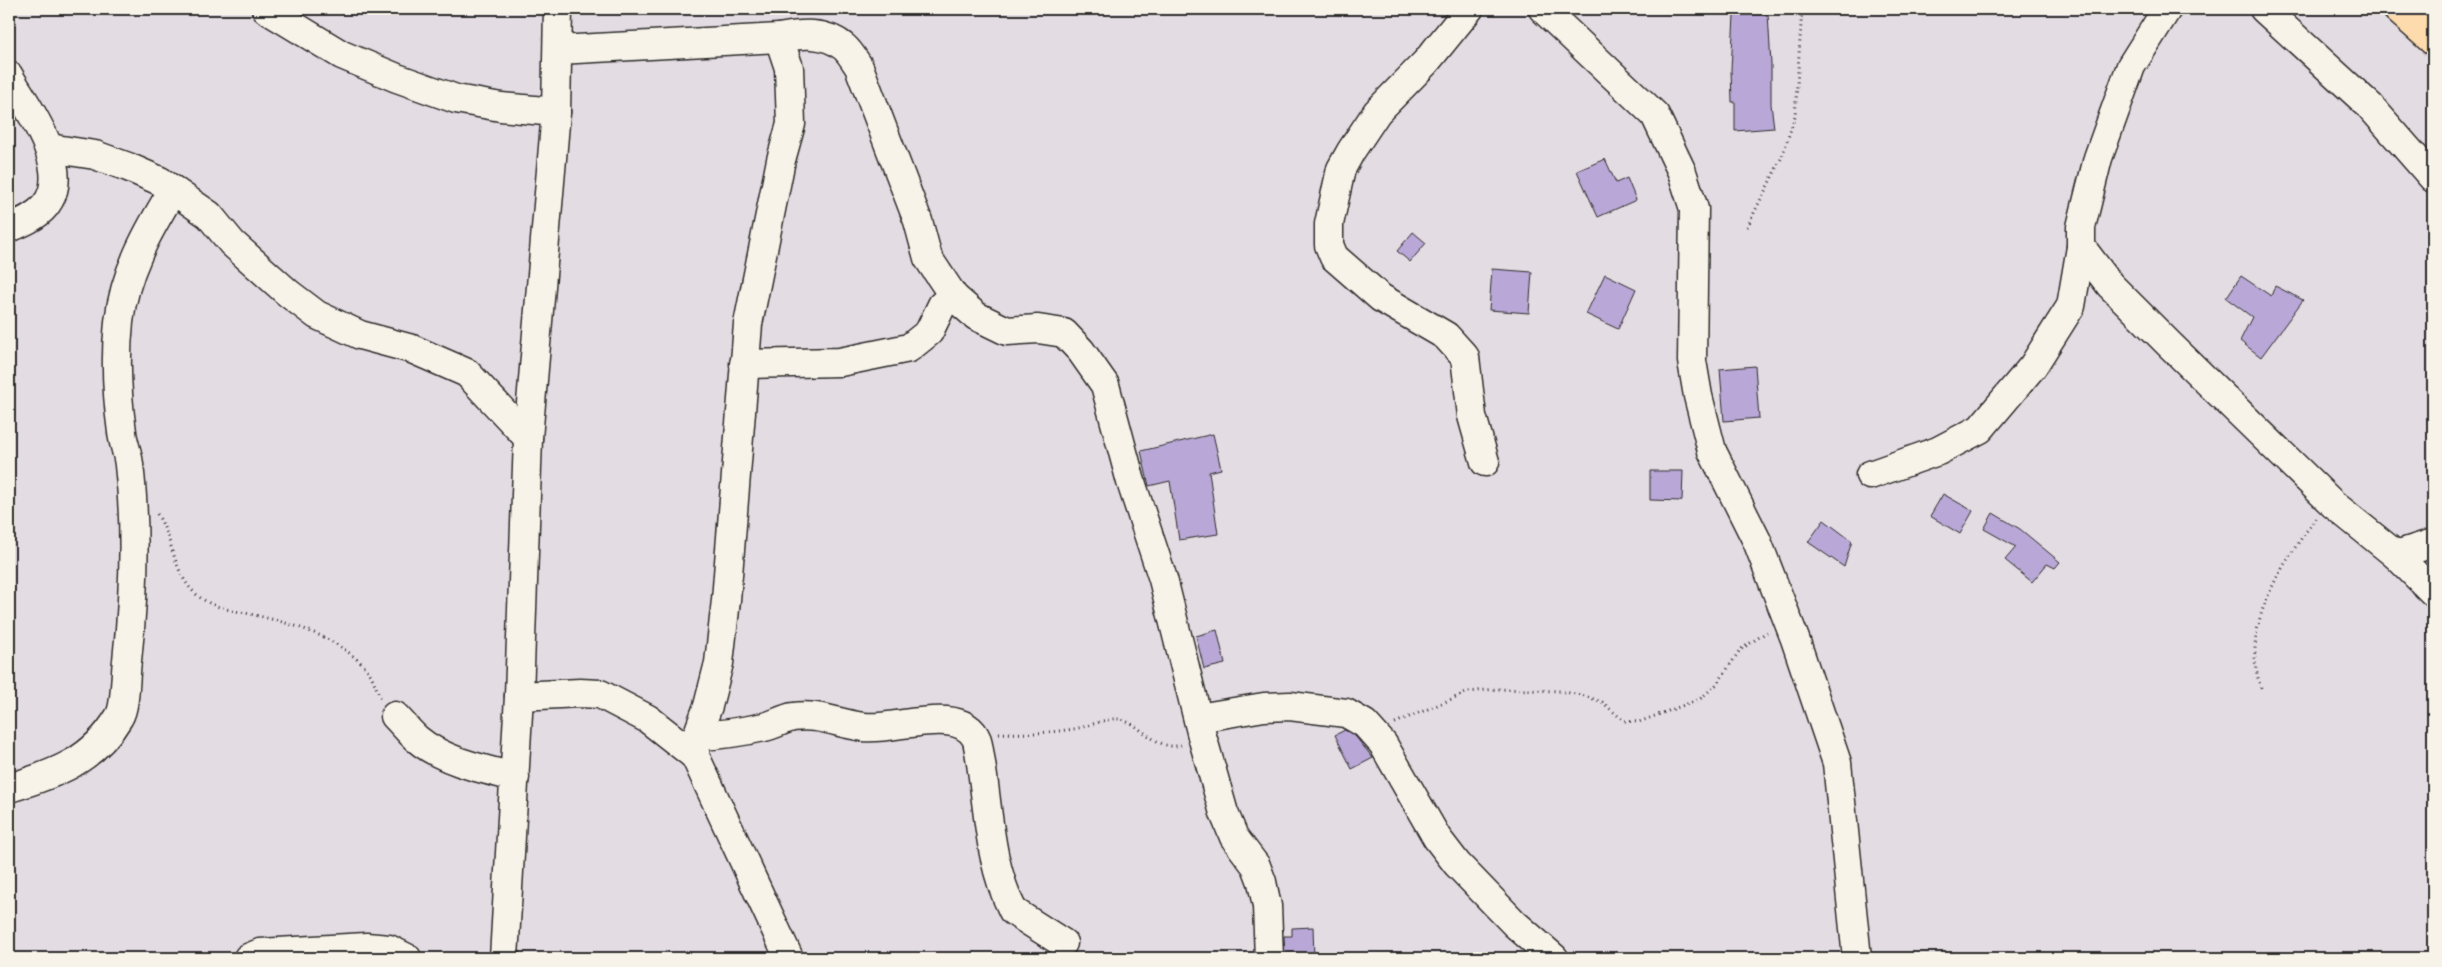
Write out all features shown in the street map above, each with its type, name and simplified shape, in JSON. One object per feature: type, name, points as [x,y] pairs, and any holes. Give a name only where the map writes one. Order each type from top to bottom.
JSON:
[{"type":"highway","points":[[2396,9],[2433,41]]},
{"type":"street","points":[[266,9],[342,55],[397,78],[456,99],[501,107],[556,112]]},
{"type":"street","points":[[504,958],[519,696],[528,438],[556,112],[558,9]]},
{"type":"street","points":[[1469,9],[1426,62],[1377,112],[1351,152],[1341,169],[1329,224],[1329,245],[1334,257],[1381,298],[1446,336],[1462,352],[1466,366],[1472,416],[1485,462]]},
{"type":"street","points":[[1543,9],[1655,115],[1682,172],[1694,210],[1692,361],[1705,427],[1712,451],[1757,541],[1788,620],[1837,763],[1857,958]]},
{"type":"street","points":[[1870,475],[1938,451],[1980,428],[2033,366],[2051,334],[2071,306],[2085,208],[2104,139],[2130,66],[2167,9]]},
{"type":"street","points":[[2264,9],[2370,106],[2433,178]]},
{"type":"street","points":[[558,50],[779,38],[805,34],[825,37],[844,47],[859,66],[918,221],[928,258],[954,297],[976,316],[1007,331],[1038,329],[1064,333],[1081,350],[1105,384],[1131,482],[1162,579],[1224,813],[1234,837],[1256,866],[1262,882],[1266,906],[1269,958]]},
{"type":"street","points":[[696,746],[719,664],[726,600],[748,324],[781,160],[791,124],[789,68],[779,38]]},
{"type":"street","points":[[9,76],[49,148],[55,165],[55,184],[46,206],[29,220],[9,228]]},
{"type":"street","points":[[49,148],[95,156],[120,164],[160,181],[209,215],[232,243],[288,293],[316,315],[360,335],[412,349],[467,373],[528,438]]},
{"type":"street","points":[[9,788],[50,776],[80,761],[102,740],[121,715],[132,615],[136,550],[129,464],[122,434],[118,392],[119,321],[134,261],[148,231],[173,190]]},
{"type":"street","points":[[2080,247],[2116,292],[2329,500],[2396,555],[2433,592]]},
{"type":"street","points":[[744,364],[840,362],[909,348],[929,332],[942,306],[954,297]]},
{"type":"street","points":[[2396,555],[2433,543]]},
{"type":"street","points":[[519,696],[600,694],[696,746],[789,958]]},
{"type":"street","points":[[1200,727],[1264,707],[1290,706],[1346,712],[1365,724],[1388,752],[1437,838],[1456,864],[1515,924],[1554,958]]},
{"type":"street","points":[[395,716],[417,739],[441,753],[470,766],[515,777]]},
{"type":"street","points":[[696,746],[719,735],[765,727],[792,717],[821,716],[865,727],[923,721],[965,725],[973,732],[982,766],[986,810],[994,856],[1005,895],[1013,911],[1063,943]]},
{"type":"street","points":[[248,958],[260,953],[366,947],[388,949],[407,958]]},
{"type":"path","points":[[1746,227],[1782,157],[1795,116],[1802,9]]},
{"type":"path","points":[[130,491],[158,514],[167,530],[183,581],[198,596],[214,606],[291,624],[330,640],[364,665],[375,681],[380,696],[395,716]]},
{"type":"path","points":[[2261,688],[2257,678],[2256,646],[2265,600],[2284,562],[2329,500]]},
{"type":"path","points":[[1375,735],[1401,719],[1468,692],[1496,689],[1560,691],[1585,696],[1602,702],[1624,721],[1639,722],[1700,699],[1717,684],[1740,650],[1788,620]]},
{"type":"path","points":[[973,732],[1024,734],[1070,730],[1116,718],[1138,728],[1166,746],[1176,746],[1200,727]]},
{"type":"building","points":[[1768,14],[1771,104],[1774,128],[1735,131],[1735,102],[1732,102],[1731,69],[1734,15]]},
{"type":"building","points":[[1605,159],[1616,183],[1627,178],[1636,200],[1598,217],[1577,171]]},
{"type":"building","points":[[1413,232],[1426,243],[1410,262],[1397,251]]},
{"type":"building","points":[[1492,269],[1532,272],[1529,313],[1489,310]]},
{"type":"building","points":[[1605,274],[1636,289],[1618,329],[1586,314]]},
{"type":"building","points":[[2241,276],[2271,296],[2275,286],[2303,300],[2261,357],[2240,341],[2252,317],[2226,298]]},
{"type":"building","points":[[1755,366],[1759,418],[1724,421],[1720,369]]},
{"type":"building","points":[[1213,434],[1221,469],[1209,472],[1218,534],[1179,540],[1170,481],[1149,486],[1141,451]]},
{"type":"building","points":[[1650,471],[1683,471],[1682,501],[1650,500]]},
{"type":"building","points":[[1943,494],[1973,511],[1960,534],[1930,516]]},
{"type":"building","points":[[1993,513],[2020,529],[2060,562],[2055,568],[2047,564],[2032,582],[2005,560],[2016,547],[1984,529]]},
{"type":"building","points":[[1824,520],[1852,541],[1844,567],[1808,542]]},
{"type":"building","points":[[1217,630],[1225,664],[1204,669],[1196,636]]},
{"type":"building","points":[[1345,730],[1355,736],[1373,758],[1352,769],[1335,735]]},
{"type":"building","points":[[1313,927],[1314,958],[1285,957],[1284,936],[1292,936],[1292,928]]}]
